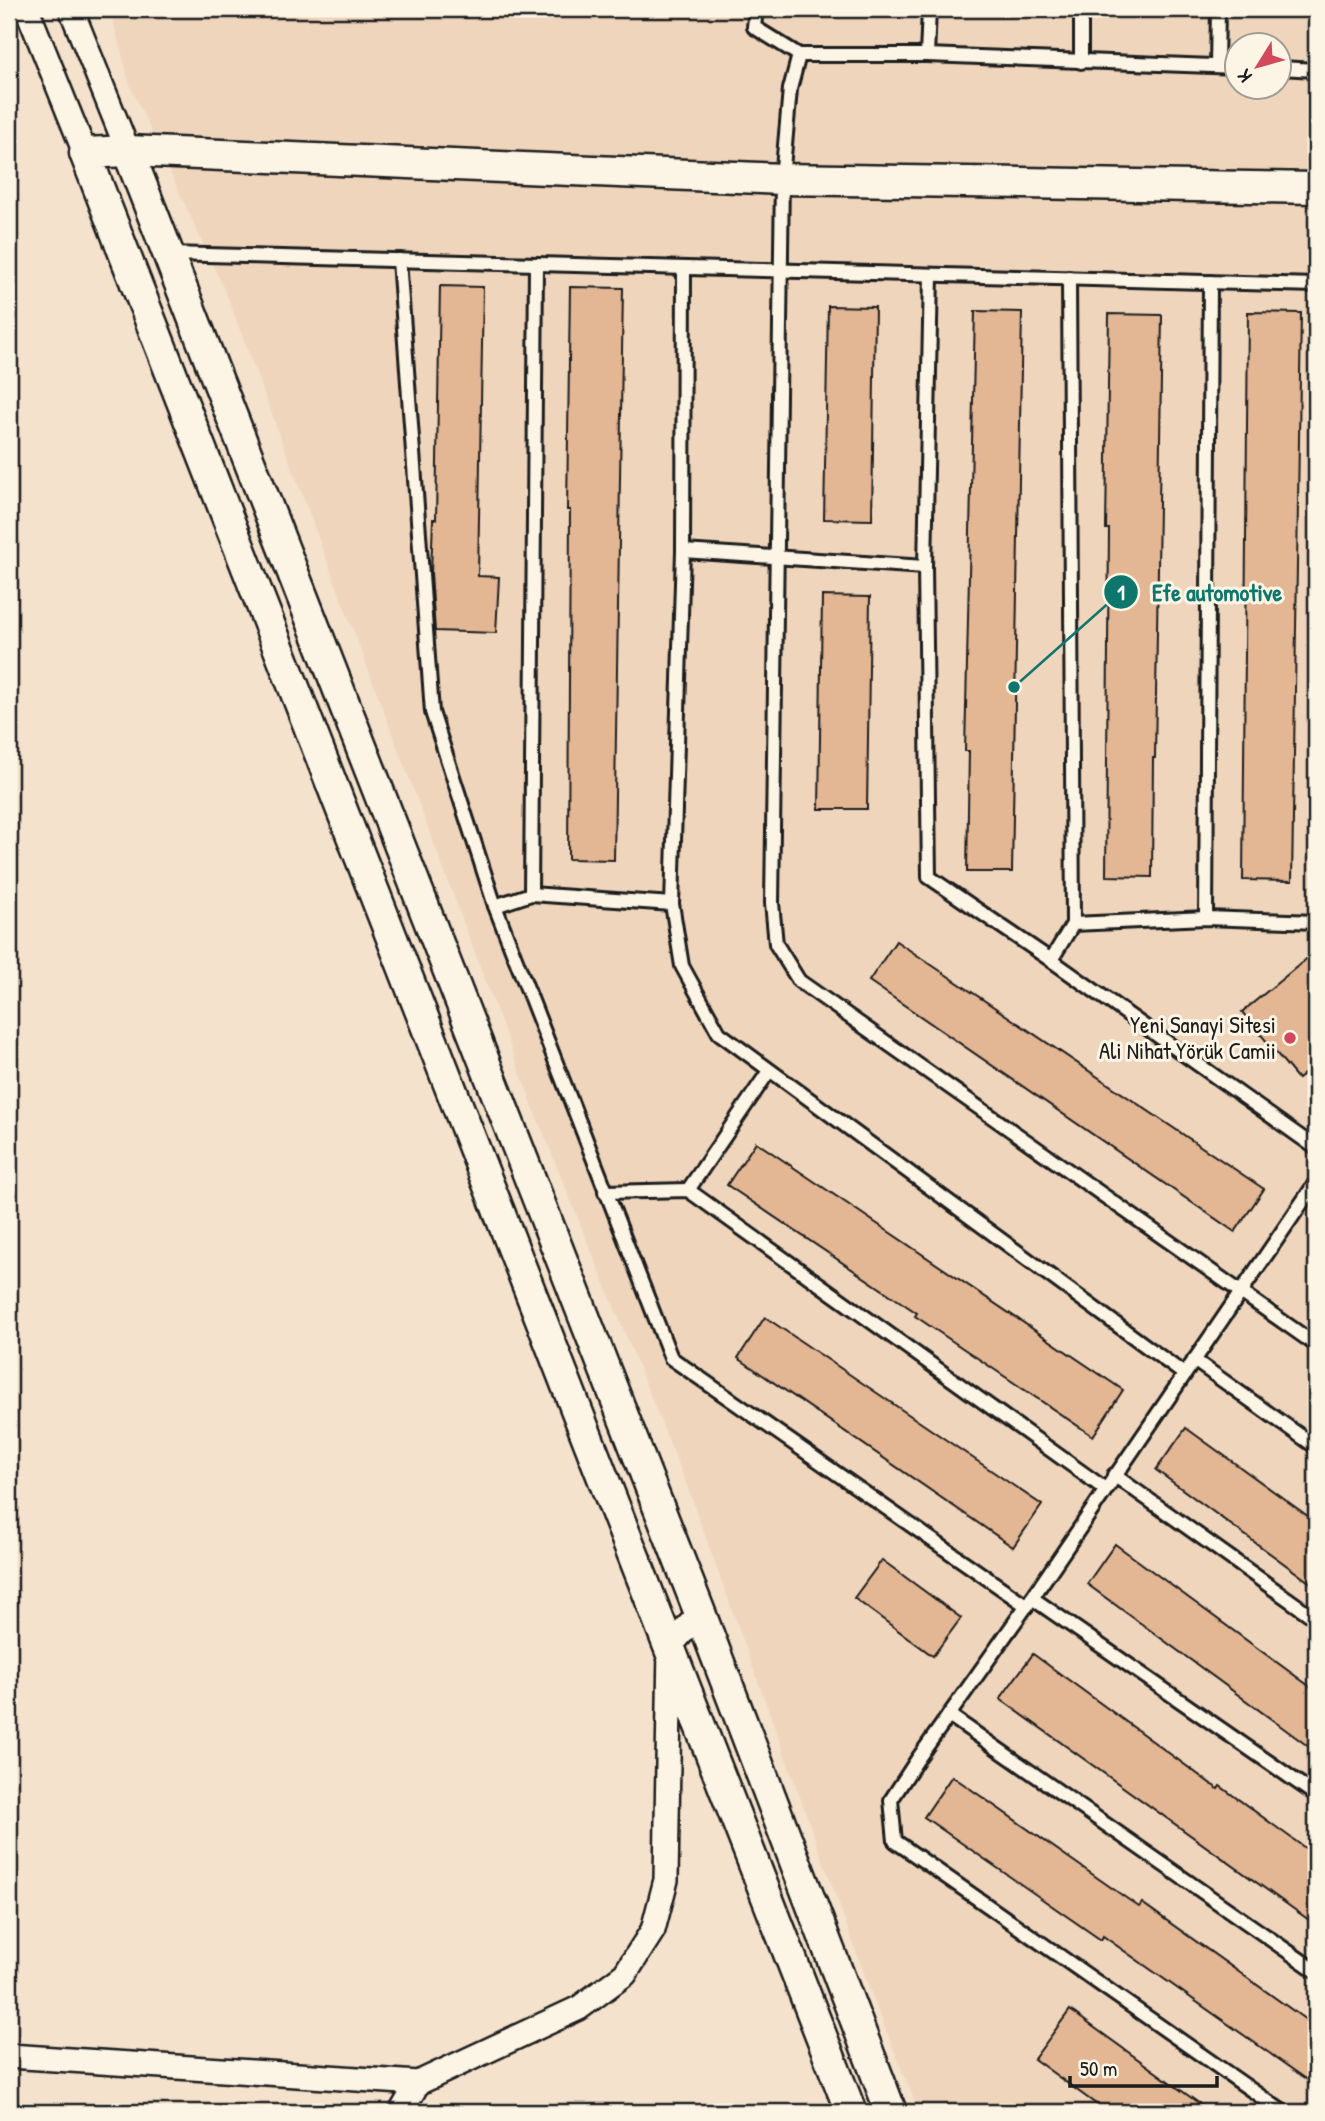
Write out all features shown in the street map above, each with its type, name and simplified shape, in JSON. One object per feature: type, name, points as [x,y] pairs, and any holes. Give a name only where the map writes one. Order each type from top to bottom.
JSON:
[{"type":"street","points":[[27,9],[851,2112]]},
{"type":"street","points":[[71,9],[700,1613],[891,2112]]},
{"type":"street","points":[[85,153],[128,151],[782,179],[1316,188]]},
{"type":"street","points":[[9,2056],[418,2082],[579,2008],[625,1974],[653,1930],[666,1880],[670,1646],[700,1613]]},
{"type":"street","points":[[401,2112],[418,2082]]},
{"type":"lane","points":[[757,9],[754,27],[799,55],[927,55],[1224,66]]},
{"type":"lane","points":[[927,55],[929,9]]},
{"type":"lane","points":[[1081,9],[1081,62]]},
{"type":"lane","points":[[1217,66],[1218,9]]},
{"type":"lane","points":[[799,55],[790,89],[782,179],[772,903],[776,944],[799,981],[1316,1345]]},
{"type":"lane","points":[[1294,69],[1316,70]]},
{"type":"lane","points":[[168,254],[1316,285]]},
{"type":"lane","points":[[399,260],[432,712],[495,906],[671,1358],[1316,1795]]},
{"type":"lane","points":[[531,894],[536,264]]},
{"type":"lane","points":[[684,268],[684,551],[672,904],[682,966],[719,1033],[1184,1374]]},
{"type":"lane","points":[[931,275],[925,567],[929,877],[1316,1148]]},
{"type":"lane","points":[[1051,960],[1073,924],[1069,278]]},
{"type":"lane","points":[[1206,918],[1210,282]]},
{"type":"lane","points":[[684,551],[925,567]]},
{"type":"lane","points":[[495,906],[531,894],[672,904]]},
{"type":"lane","points":[[1073,924],[1206,918],[1316,922]]},
{"type":"lane","points":[[688,1190],[769,1072]]},
{"type":"lane","points":[[1283,2112],[895,1841],[891,1800],[1316,1182]]},
{"type":"lane","points":[[605,1192],[688,1190],[1105,1489]]},
{"type":"lane","points":[[1194,1360],[1316,1447]]},
{"type":"lane","points":[[1114,1475],[1316,1619]]},
{"type":"lane","points":[[949,1715],[1316,1971]]},
{"type":"shaded area","points":[[110,9],[1316,9],[1316,2112],[919,2112],[874,2001],[686,1483],[538,1120],[228,298],[130,85]]},
{"type":"building","points":[[440,286],[483,287],[478,576],[499,577],[496,633],[435,631],[431,573],[433,519],[436,519]]},
{"type":"building","points":[[570,287],[623,288],[614,860],[568,859],[570,510],[567,510]]},
{"type":"building","points":[[828,306],[875,307],[872,520],[824,519]]},
{"type":"building","points":[[975,311],[1022,312],[1012,872],[967,872],[969,751],[965,751]]},
{"type":"building","points":[[1248,312],[1301,313],[1292,881],[1243,880]]},
{"type":"building","points":[[1109,314],[1162,315],[1152,877],[1106,876]]},
{"type":"building","points":[[822,596],[870,597],[867,809],[819,809]]},
{"type":"building","points":[[896,941],[1264,1189],[1235,1232],[869,981]]},
{"type":"building","name":"Yeni Sanayi Sitesi Ali Nihat Yörük Camii","points":[[1310,956],[1316,965],[1316,1064],[1298,1079],[1242,1012]]},
{"type":"building","points":[[756,1142],[1123,1390],[1093,1436],[727,1185]]},
{"type":"building","points":[[765,1317],[1042,1505],[1013,1547],[738,1358]]},
{"type":"building","points":[[1186,1428],[1316,1522],[1316,1587],[1156,1470]]},
{"type":"building","points":[[1115,1544],[1316,1691],[1316,1752],[1087,1584]]},
{"type":"building","points":[[882,1560],[961,1618],[933,1656],[854,1598]]},
{"type":"building","points":[[1033,1654],[1218,1789],[1220,1786],[1316,1856],[1316,1925],[1000,1699]]},
{"type":"building","points":[[952,1776],[1139,1907],[1142,1903],[1316,2027],[1316,2086],[1103,1936],[1101,1940],[924,1817]]},
{"type":"building","points":[[1070,2010],[1211,2112],[1107,2112],[1034,2059]]},
{"type":"place","name":"Efe automotive","points":[[1014,687]]},
{"type":"place","name":"Yeni Sanayi Sitesi Ali Nihat Yörük Camii","points":[[1290,1038]]}]
